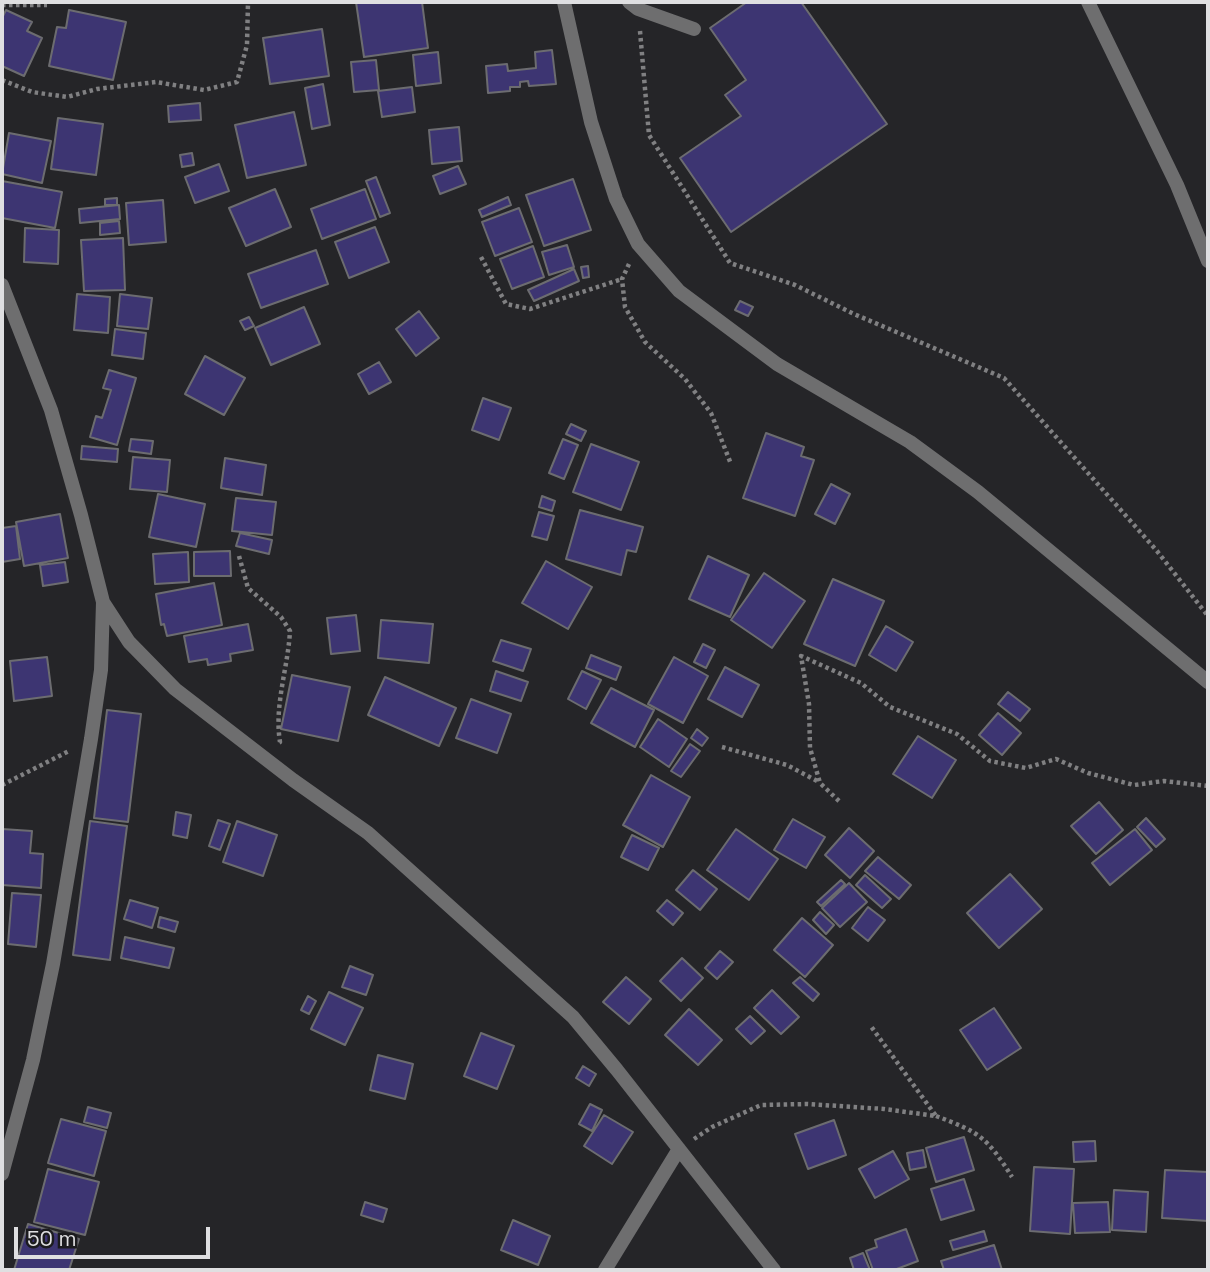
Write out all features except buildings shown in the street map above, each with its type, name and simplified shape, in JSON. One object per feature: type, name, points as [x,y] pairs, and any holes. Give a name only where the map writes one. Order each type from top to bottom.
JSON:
[{"type":"street","points":[[564,2],[591,122],[616,199],[638,244],[679,290],[777,364],[910,442],[978,492],[1208,682]]},
{"type":"street","points":[[1088,2],[1177,185],[1208,261]]},
{"type":"street","points":[[634,5],[694,29]]},
{"type":"street","points":[[2,285],[51,410],[103,603],[101,670],[47,991],[33,1059],[2,1174]]},
{"type":"street","points":[[103,603],[129,642],[175,689],[368,833],[573,1017],[774,1270]]},
{"type":"street","points":[[605,1270],[679,1149]]},
{"type":"path","points":[[2,80],[32,92],[67,97],[97,89],[156,82],[204,90],[237,82],[247,45],[248,2]]},
{"type":"path","points":[[2,5],[47,5]]},
{"type":"path","points":[[634,5],[649,135],[730,262],[795,285],[854,314],[1004,378],[1157,551],[1204,608],[1208,617]]},
{"type":"path","points":[[638,244],[622,279],[625,307],[645,342],[685,379],[711,413],[731,464]]},
{"type":"path","points":[[481,257],[506,303],[530,309],[622,279]]},
{"type":"path","points":[[239,556],[248,588],[281,617],[290,631],[277,726],[280,742],[253,748]]},
{"type":"path","points":[[820,783],[810,748],[809,704],[801,656],[861,683],[891,707],[957,734],[990,761],[1026,768],[1056,759],[1088,773],[1134,785],[1164,781],[1208,786]]},
{"type":"path","points":[[2,785],[91,739]]},
{"type":"path","points":[[722,747],[787,765],[820,783],[839,801]]},
{"type":"path","points":[[870,1025],[936,1116]]},
{"type":"path","points":[[679,1149],[712,1128],[761,1105],[808,1104],[884,1108],[936,1116],[970,1129],[994,1148],[1012,1177]]}]
